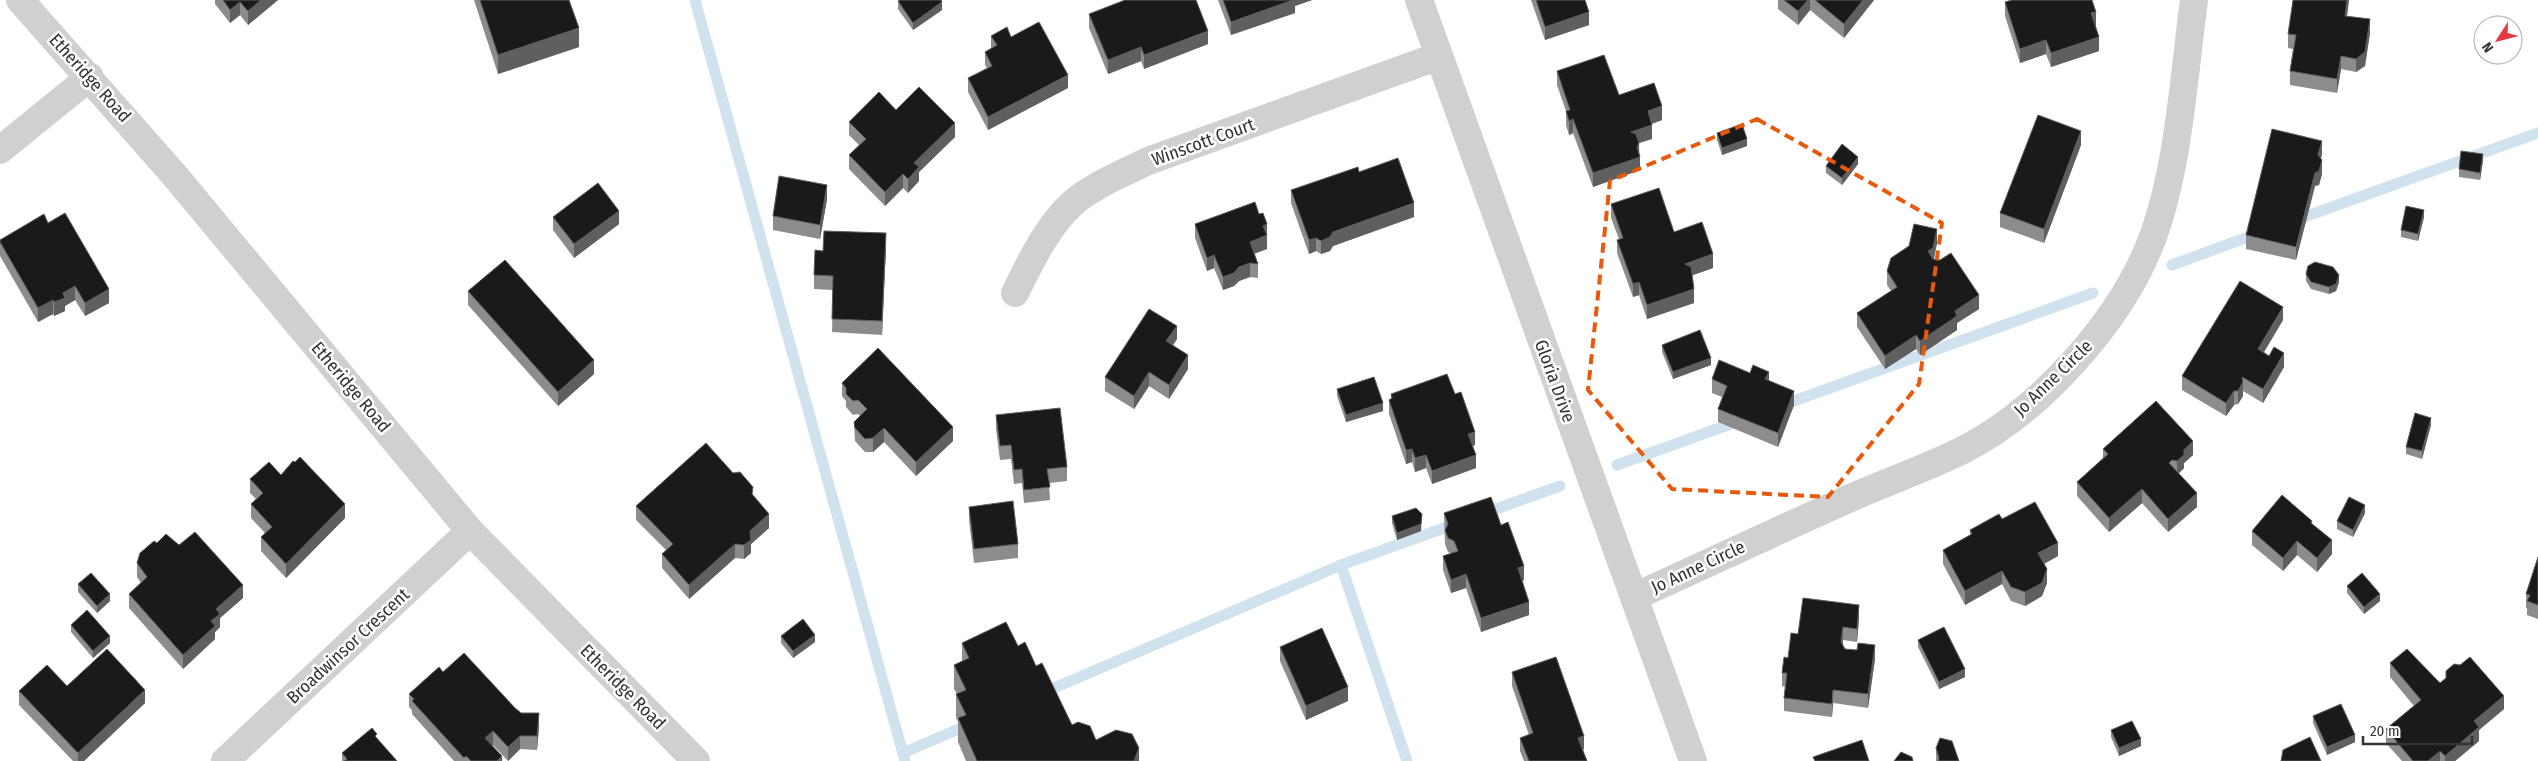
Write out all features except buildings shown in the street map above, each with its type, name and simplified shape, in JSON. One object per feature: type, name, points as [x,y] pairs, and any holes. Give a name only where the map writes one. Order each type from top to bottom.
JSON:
[{"type":"street","name":"Etheridge Road","points":[[20,0],[90,77],[176,177],[470,531],[696,761]]},
{"type":"street","name":"Gloria Drive","points":[[1419,0],[1693,761]]},
{"type":"street","name":"Jo Anne Circle","points":[[1634,597],[1864,492],[1962,450],[2022,411],[2065,371],[2094,339],[2135,275],[2154,234],[2171,172],[2194,0]]},
{"type":"street","name":"Winscott Court","points":[[1015,293],[1037,250],[1060,215],[1075,201],[1119,175],[1148,161],[1439,56]]},
{"type":"street","points":[[0,150],[90,77]]},
{"type":"street","name":"Broadwinsor Crescent","points":[[225,761],[470,531]]},
{"type":"highlighted area","points":[[1757,119],[1942,223],[1919,384],[1828,497],[1672,489],[1588,390],[1610,181]]},
{"type":"waterway","points":[[695,0],[905,761]]},
{"type":"waterway","points":[[2293,221],[2538,133]]},
{"type":"waterway","points":[[2172,265],[2259,233]]},
{"type":"waterway","points":[[1780,406],[2093,293]]},
{"type":"waterway","points":[[1617,465],[1739,421]]},
{"type":"waterway","points":[[1482,514],[1560,486]]},
{"type":"waterway","points":[[1040,694],[1341,565],[1458,523]]},
{"type":"waterway","points":[[1341,565],[1407,761]]},
{"type":"waterway","points":[[903,753],[970,724]]}]
